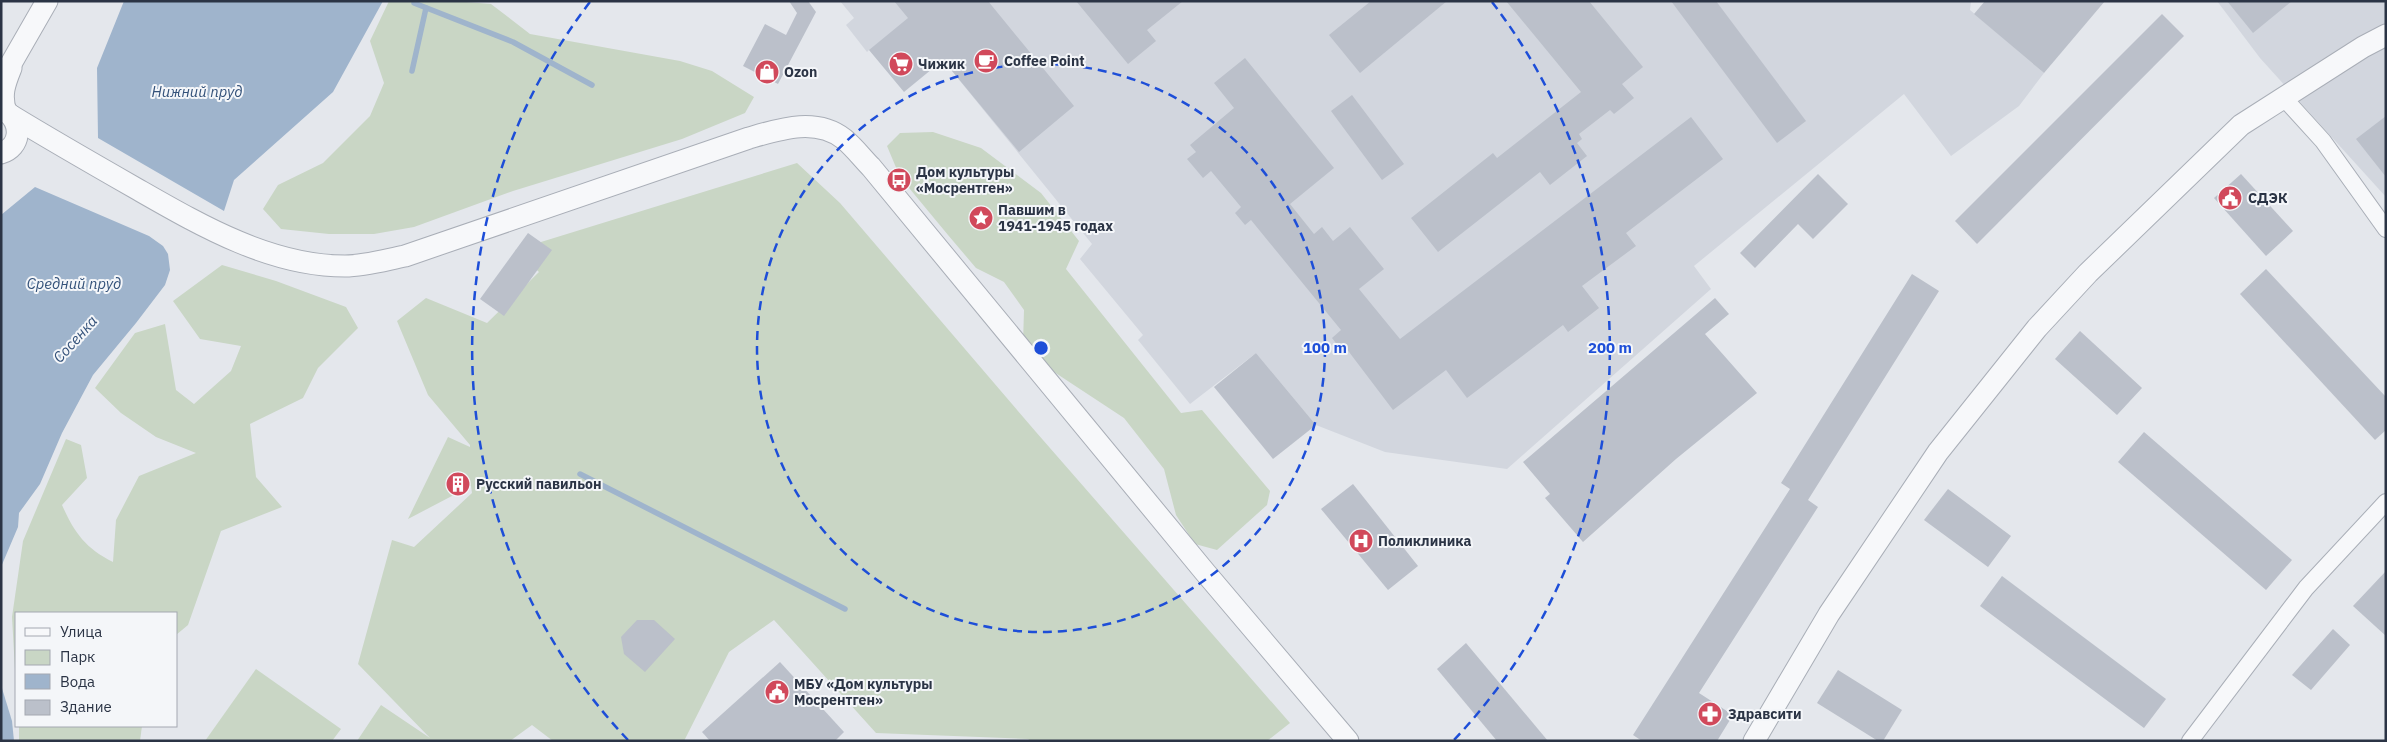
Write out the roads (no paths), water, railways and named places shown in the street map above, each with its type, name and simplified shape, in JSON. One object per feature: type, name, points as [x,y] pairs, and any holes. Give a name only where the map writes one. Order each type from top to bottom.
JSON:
[{"type":"street","points":[[1,81],[47,1]]},
{"type":"street","points":[[1754,741],[1829,614],[1938,452],[2037,328],[2088,273],[2241,126],[2363,46],[2386,35]]},
{"type":"street","points":[[6,150],[18,135],[16,121],[6,112],[3,106],[2,88],[18,52]]},
{"type":"street","points":[[2283,97],[2323,140],[2386,229]]},
{"type":"street","points":[[6,112],[63,148],[203,227],[280,256],[312,263],[344,266],[361,266],[405,256],[776,130],[819,127],[833,132],[845,140],[871,168],[1204,571],[1348,741]]},
{"type":"street","points":[[6,150],[37,143],[63,148]]},
{"type":"street","points":[[2190,741],[2306,588],[2386,502]]},
{"type":"water","name":"Нижний пруд","points":[[124,1],[383,1],[333,92],[234,180],[224,211],[98,138],[97,68]]},
{"type":"water","name":"Средний пруд","points":[[35,187],[149,236],[163,246],[168,254],[170,270],[165,285],[93,375],[62,433],[40,484],[19,513],[18,527],[1,567],[1,215]]},
{"type":"water","points":[[1,685],[12,721],[14,741],[1,741]]},
{"type":"waterway","points":[[414,3],[513,42],[592,85]]},
{"type":"waterway","points":[[412,71],[426,8]]},
{"type":"waterway","points":[[580,474],[845,609]]},
{"type":"place","name":"Coffee Point","points":[[986,61]]},
{"type":"place","name":"Чижик","points":[[901,64]]},
{"type":"place","name":"Ozon","points":[[767,72]]},
{"type":"place","name":"Дом культуры «Мосрентген»","points":[[899,180]]},
{"type":"place","name":"СДЭК","points":[[2230,198]]},
{"type":"place","name":"Павшим в 1941-1945 годах","points":[[981,218]]},
{"type":"place","name":"Русский павильон","points":[[458,484]]},
{"type":"place","name":"Поликлиника","points":[[1361,541]]},
{"type":"place","name":"МБУ «Дом культуры Мосрентген»","points":[[777,692]]},
{"type":"place","name":"Здравсити","points":[[1710,714]]},
{"type":"water label","name":"Сосенка","points":[[75,339]]}]
